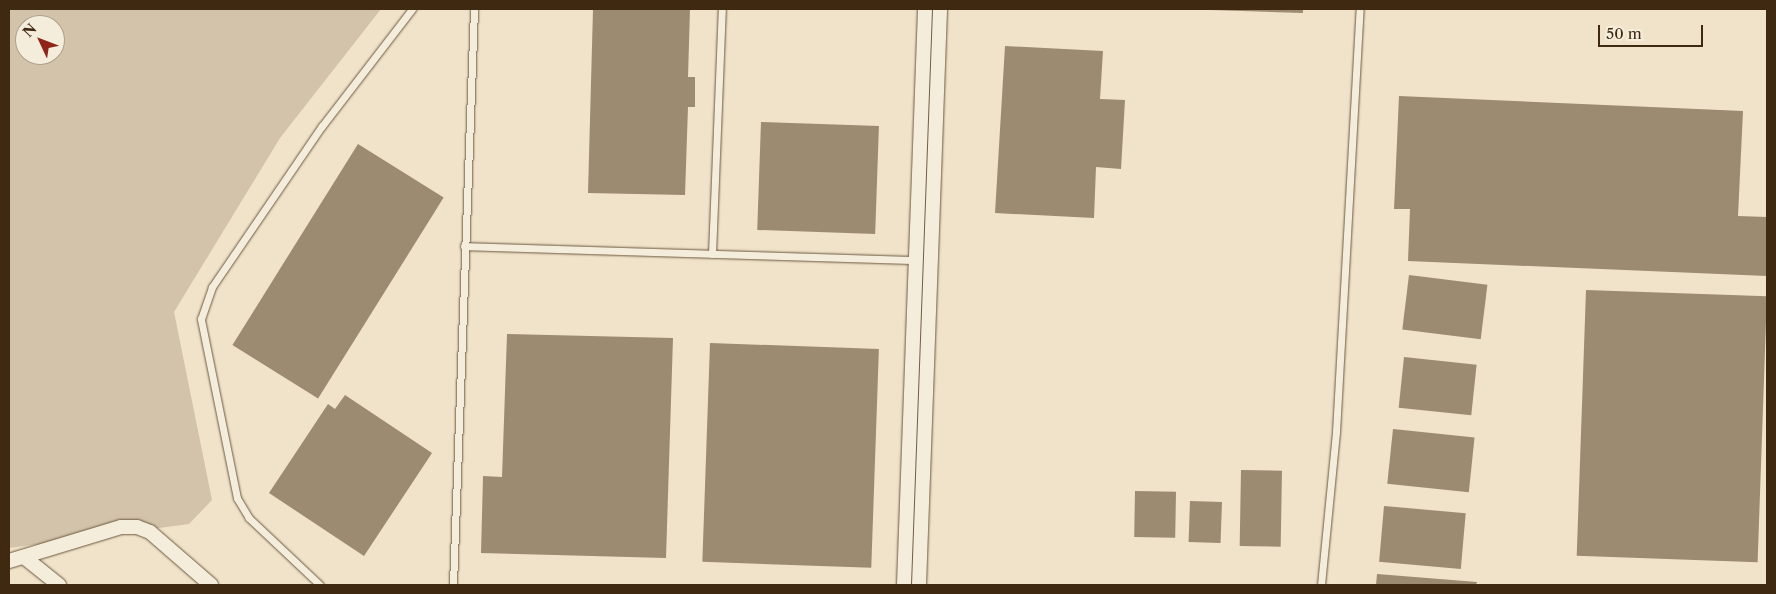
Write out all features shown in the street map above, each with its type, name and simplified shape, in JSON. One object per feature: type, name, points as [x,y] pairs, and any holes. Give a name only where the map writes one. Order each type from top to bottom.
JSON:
[{"type":"street","points":[[904,585],[926,9]]},
{"type":"street","points":[[920,585],[940,9]]},
{"type":"street","points":[[9,561],[121,527],[137,526],[150,532],[211,585]]},
{"type":"street","points":[[24,557],[59,585]]},
{"type":"lane","points":[[320,585],[249,518],[237,498],[201,319],[212,287],[322,126],[412,9]]},
{"type":"lane","points":[[453,585],[474,9]]},
{"type":"lane","points":[[712,254],[722,9]]},
{"type":"lane","points":[[1321,585],[1337,413],[1360,9]]},
{"type":"lane","points":[[464,246],[917,260]]},
{"type":"shaded area","points":[[9,9],[381,9],[280,138],[174,312],[212,500],[189,524],[9,548]]},
{"type":"building","points":[[593,9],[690,9],[688,77],[695,77],[695,107],[688,107],[685,195],[588,193]]},
{"type":"building","points":[[1180,9],[1303,9],[1303,13]]},
{"type":"building","points":[[1005,46],[1103,51],[1100,99],[1125,100],[1121,169],[1096,167],[1094,218],[995,213]]},
{"type":"building","points":[[1399,96],[1743,111],[1738,216],[1767,217],[1767,276],[1408,261],[1410,209],[1394,209]]},
{"type":"building","points":[[761,122],[879,126],[875,234],[757,230]]},
{"type":"building","points":[[358,144],[444,198],[318,399],[232,345]]},
{"type":"building","points":[[1409,275],[1487,285],[1481,339],[1402,330]]},
{"type":"building","points":[[1586,290],[1767,296],[1758,562],[1577,556]]},
{"type":"building","points":[[507,334],[673,338],[666,558],[481,553],[483,476],[502,477]]},
{"type":"building","points":[[710,343],[879,349],[871,568],[702,562]]},
{"type":"building","points":[[1404,357],[1477,365],[1471,415],[1399,408]]},
{"type":"building","points":[[345,395],[432,453],[364,556],[269,493],[328,404],[335,409]]},
{"type":"building","points":[[1393,429],[1475,438],[1469,492],[1387,484]]},
{"type":"building","points":[[1241,470],[1282,471],[1281,547],[1240,546]]},
{"type":"building","points":[[1135,491],[1176,492],[1175,538],[1134,537]]},
{"type":"building","points":[[1190,501],[1222,502],[1221,543],[1189,542]]},
{"type":"building","points":[[1384,506],[1466,513],[1461,569],[1379,562]]},
{"type":"building","points":[[1377,574],[1477,582],[1476,585],[1376,585]]}]
